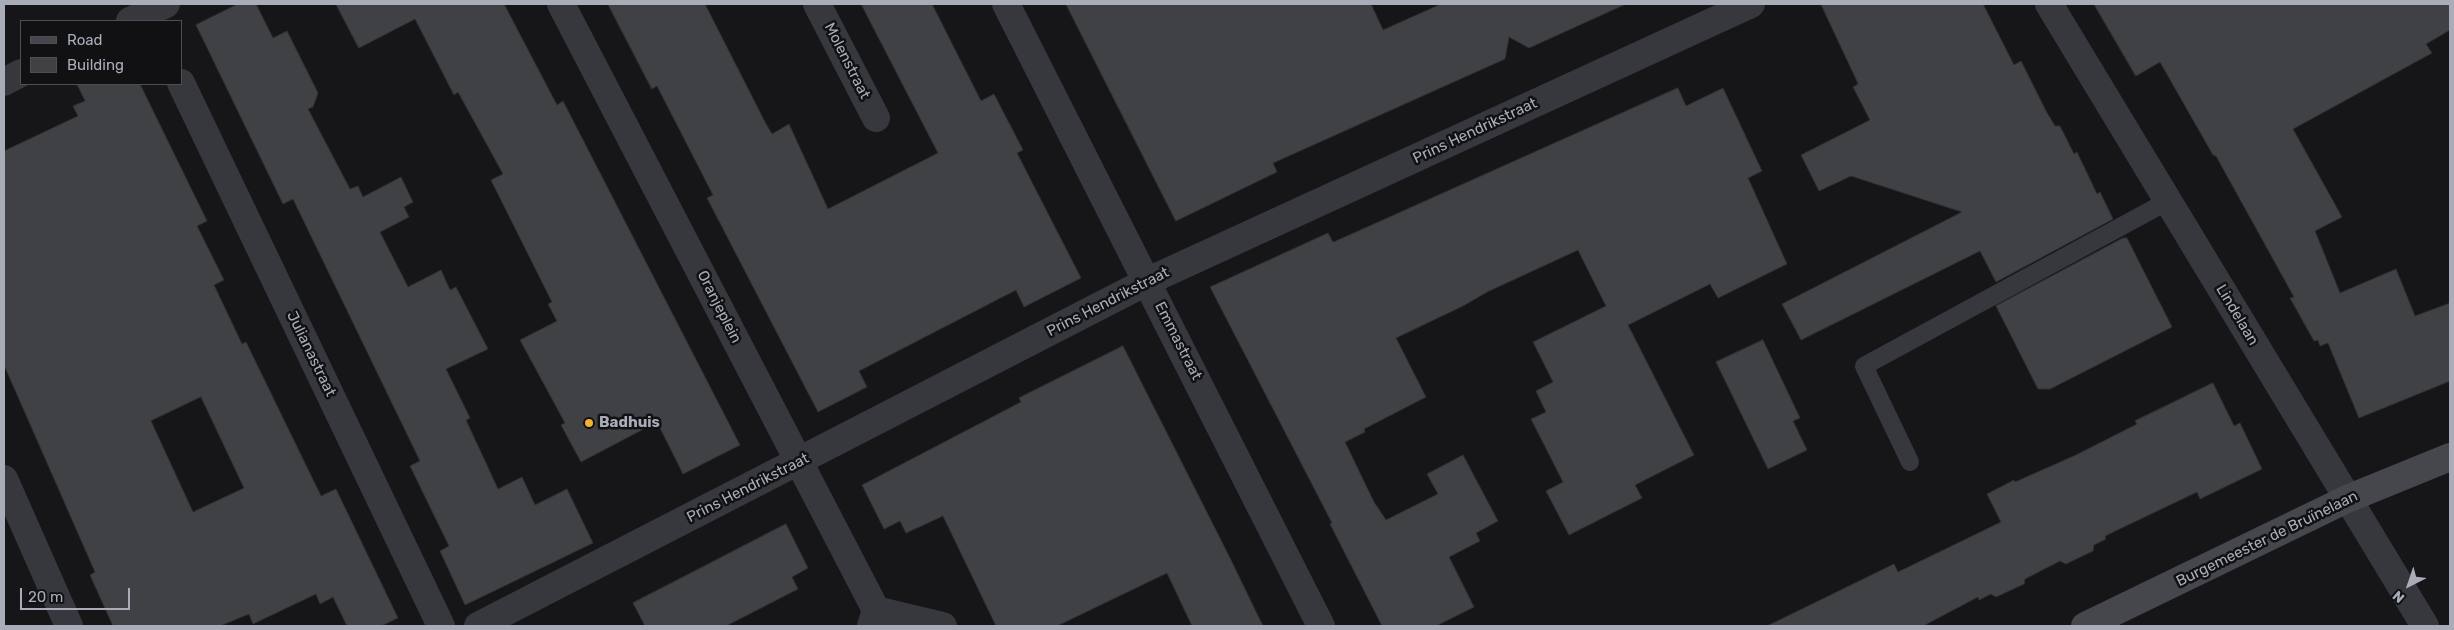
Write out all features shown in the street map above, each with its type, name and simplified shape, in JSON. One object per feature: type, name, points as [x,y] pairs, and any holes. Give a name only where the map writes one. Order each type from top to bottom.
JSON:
[{"type":"street","name":"Oranjeplein","points":[[561,4],[799,462],[873,618],[942,626]]},
{"type":"street","name":"Molenstraat","points":[[817,4],[876,118]]},
{"type":"street","name":"Emmastraat","points":[[1006,4],[1148,281],[1321,626]]},
{"type":"street","name":"Prins Hendrikstraat","points":[[478,626],[1148,281],[1750,4]]},
{"type":"street","name":"Lindelaan","points":[[2049,4],[2425,626]]},
{"type":"street","points":[[4,82],[20,74]]},
{"type":"street","name":"Julianastraat","points":[[182,84],[441,626]]},
{"type":"street","name":"Burgemeester de Bruïnelaan","points":[[2085,626],[2347,499],[2450,457]]},
{"type":"street","points":[[4,479],[69,626]]},
{"type":"lane","points":[[1910,462],[1864,366],[2168,201]]},
{"type":"building","points":[[238,4],[256,4],[273,38],[287,31],[318,93],[313,107],[308,109],[350,189],[358,186],[363,197],[401,177],[413,202],[404,207],[409,217],[380,232],[408,287],[441,270],[450,290],[456,287],[488,349],[446,369],[470,418],[466,420],[498,489],[522,477],[535,505],[567,489],[593,543],[465,605],[440,551],[449,546],[410,466],[420,461],[293,199],[283,204],[196,25]]},
{"type":"building","points":[[336,4],[504,4],[557,105],[563,101],[740,445],[683,474],[657,422],[581,462],[561,425],[565,423],[520,340],[557,321],[548,304],[552,302],[491,180],[503,174],[458,92],[454,95],[415,19],[359,48]]},
{"type":"building","points":[[608,4],[705,4],[772,134],[789,124],[828,209],[938,153],[861,4],[932,4],[981,101],[994,94],[1023,150],[1017,153],[1081,278],[1024,307],[1016,290],[859,371],[867,387],[818,412],[707,198],[713,195],[657,86],[652,89]]},
{"type":"building","points":[[1066,4],[1371,4],[1383,30],[1441,4],[1626,4],[1529,48],[1509,37],[1505,59],[1273,163],[1277,172],[1176,221]]},
{"type":"building","points":[[1821,4],[1983,4],[2014,65],[2021,61],[2046,111],[2055,126],[2060,126],[2074,154],[2077,152],[2097,194],[2100,192],[2113,219],[1996,282],[1980,251],[1801,340],[1782,304],[1962,212],[1851,176],[1819,191],[1801,155],[1870,120],[1853,87],[1858,84]]},
{"type":"building","points":[[2094,4],[2450,4],[2450,30],[2426,44],[2432,53],[2293,129],[2342,217],[2315,231],[2340,293],[2396,269],[2415,316],[2450,303],[2450,381],[2359,418],[2328,343],[2320,346],[2318,340],[2314,341],[2290,298],[2294,297],[2216,156],[2213,155],[2160,62],[2136,76]]},
{"type":"building","points":[[77,85],[140,85],[207,221],[197,226],[224,280],[214,285],[242,344],[246,342],[321,496],[336,489],[398,618],[381,626],[347,626],[333,597],[320,604],[316,594],[253,624],[249,614],[220,626],[113,626],[90,575],[95,572],[4,365],[4,151],[78,116],[73,106],[85,101]],"holes":[[[201,397],[244,488],[193,512],[151,421]]]},
{"type":"building","points":[[1678,88],[1686,106],[1723,88],[1762,171],[1748,178],[1787,264],[1718,298],[1710,284],[1628,325],[1694,455],[1635,485],[1642,498],[1569,535],[1546,491],[1563,482],[1531,419],[1546,412],[1536,391],[1553,382],[1533,342],[1606,306],[1578,250],[1487,292],[1463,306],[1396,338],[1426,397],[1364,429],[1365,432],[1345,442],[1374,502],[1386,520],[1438,494],[1427,474],[1463,455],[1498,521],[1476,533],[1480,541],[1449,557],[1474,607],[1436,626],[1382,626],[1330,524],[1332,523],[1210,287],[1328,233],[1333,242]]},
{"type":"building","points":[[2123,238],[2127,238],[2172,327],[2050,389],[2038,389],[1996,306]]},
{"type":"building","points":[[1763,340],[1800,418],[1793,421],[1807,450],[1768,469],[1716,362]]},
{"type":"building","points":[[1123,346],[1263,626],[1192,626],[1167,573],[1057,626],[996,626],[943,516],[906,533],[900,521],[884,529],[862,485],[1021,402],[1019,398]]},
{"type":"building","points":[[2213,383],[2234,426],[2240,423],[2262,469],[2200,499],[2197,492],[2105,536],[2106,539],[2094,545],[2093,551],[2066,564],[2060,561],[2025,579],[2024,584],[1996,597],[1991,594],[1979,600],[1978,597],[1923,626],[1767,626],[1894,564],[1898,572],[2001,522],[1987,494],[2014,480],[2015,482],[2076,455],[2137,424],[2135,421]]},
{"type":"building","points":[[786,524],[808,568],[792,577],[798,589],[726,626],[645,626],[633,603]]},
{"type":"place","name":"Badhuis","points":[[589,423]]}]
